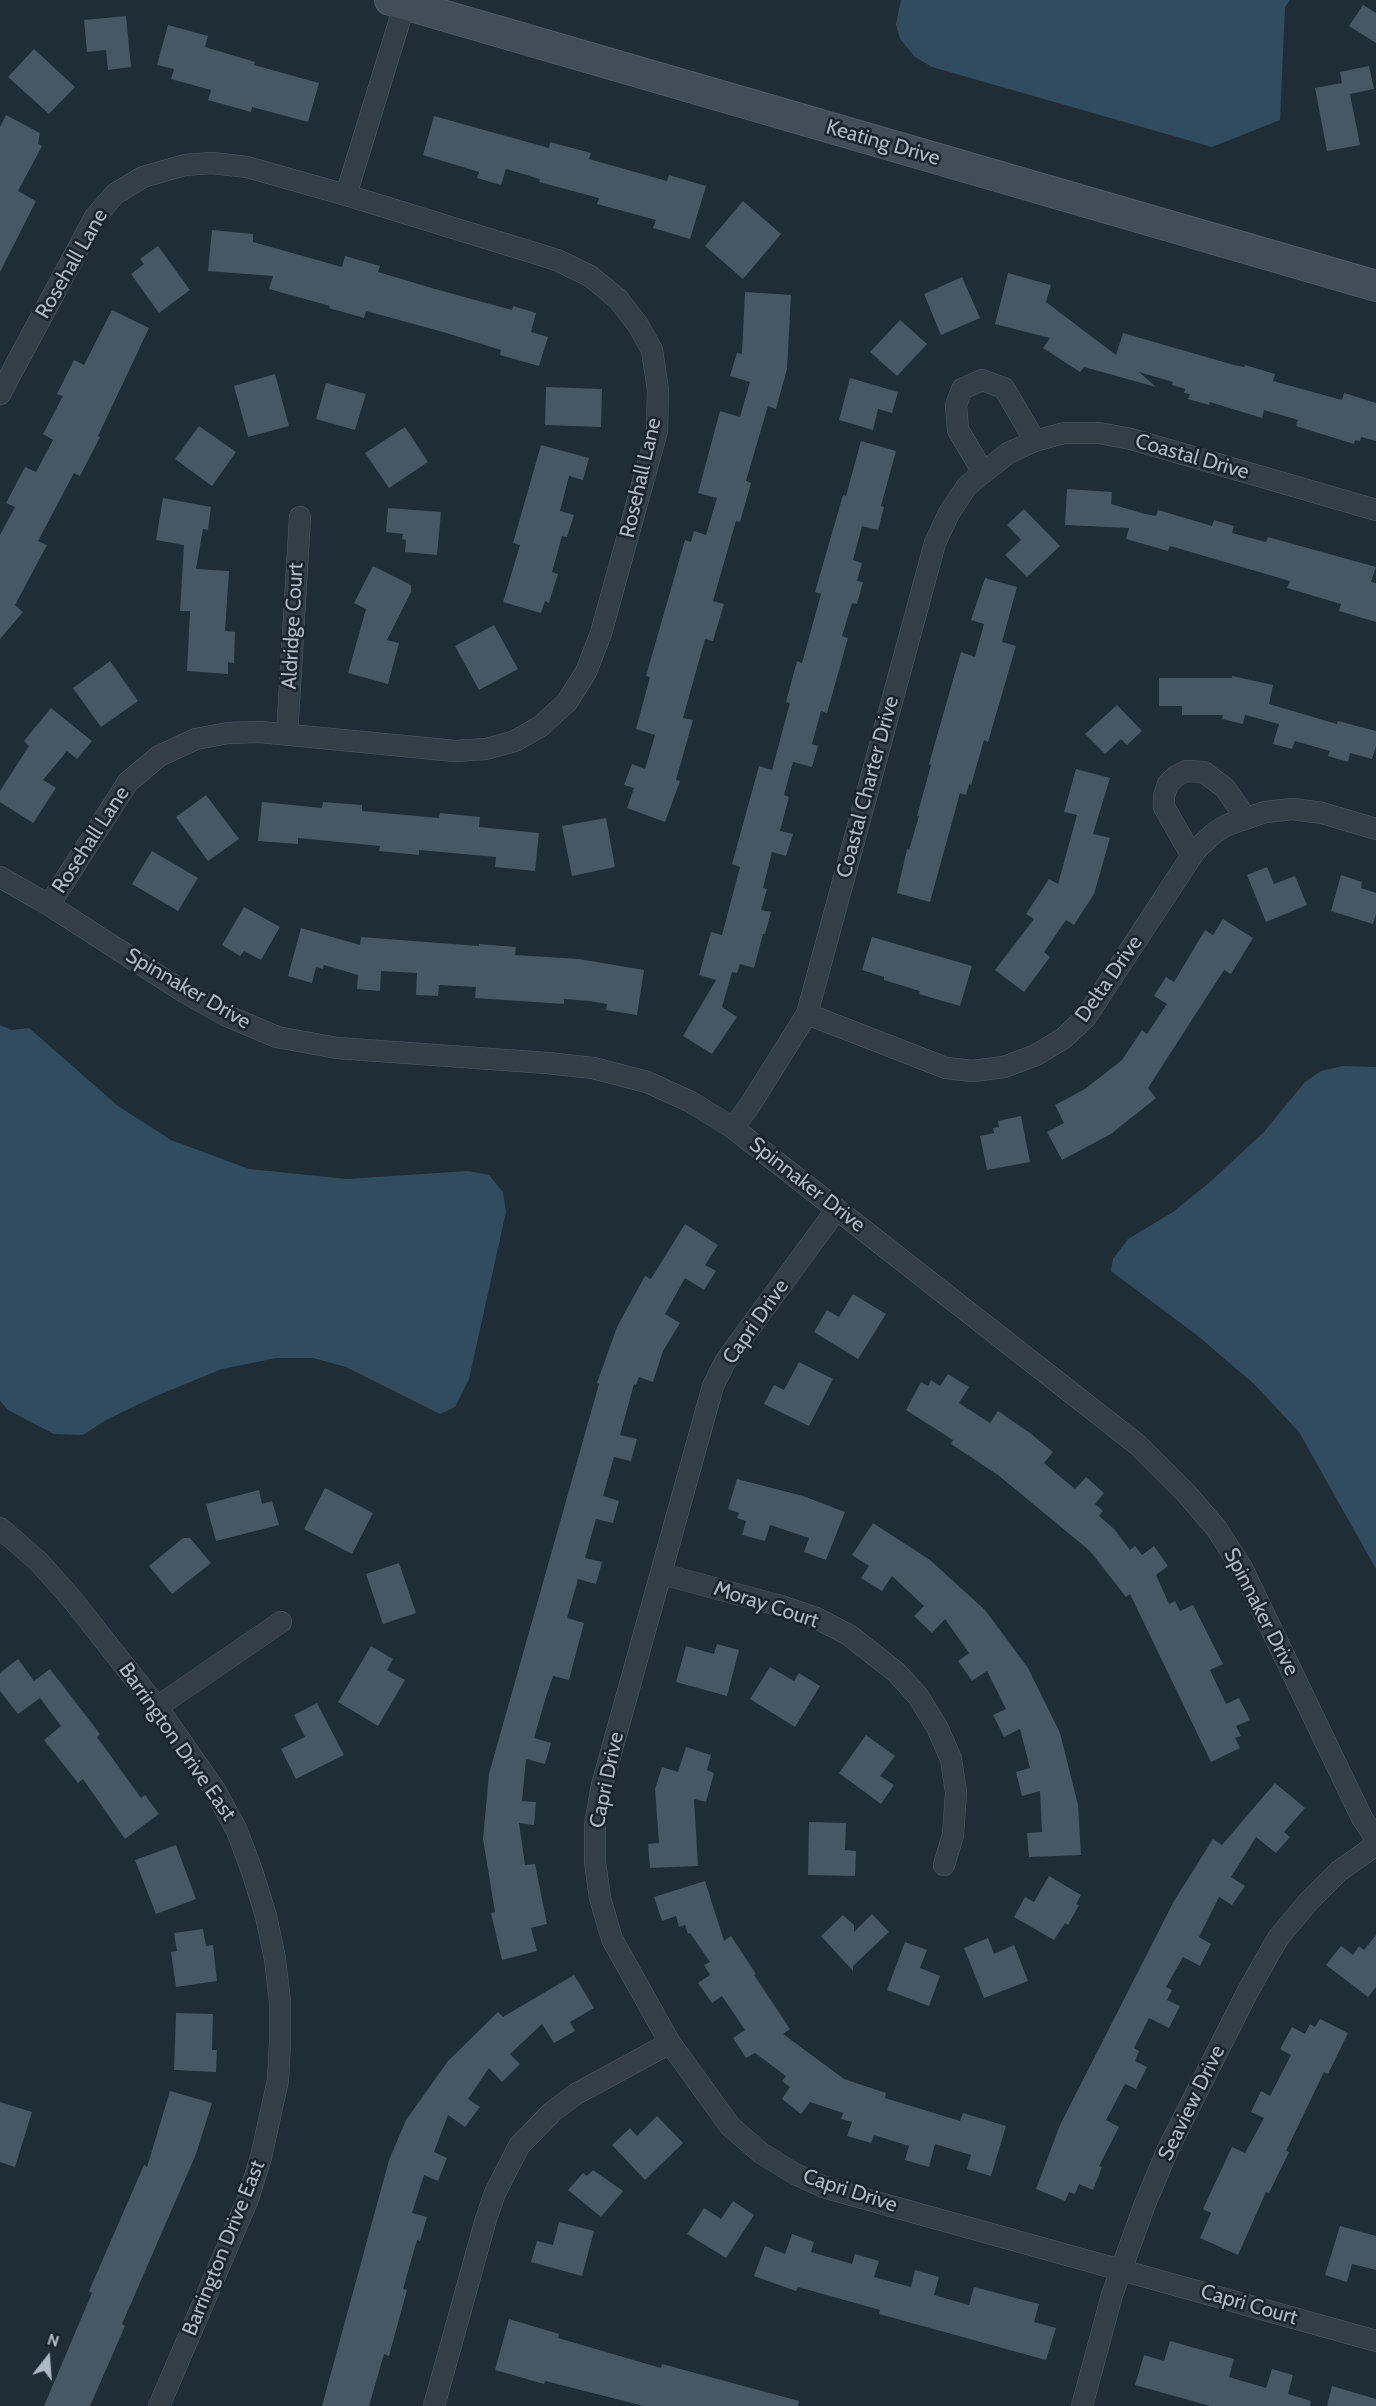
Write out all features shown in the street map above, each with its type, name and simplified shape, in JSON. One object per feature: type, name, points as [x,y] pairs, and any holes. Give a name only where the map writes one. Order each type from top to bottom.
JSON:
[{"type":"street","points":[[346,195],[400,1]]},
{"type":"street","name":"Keating Drive","points":[[400,1],[1376,286]]},
{"type":"street","name":"Rosehall Lane","points":[[0,394],[95,217],[116,194],[142,177],[185,165],[212,163],[247,167],[346,195],[557,260],[590,276],[618,299],[638,325],[652,350],[658,390],[657,431],[601,633],[586,672],[567,702],[541,726],[515,741],[486,748],[455,751],[287,735],[228,733],[196,739],[159,756],[128,782],[49,905]]},
{"type":"street","points":[[983,472],[958,430],[956,405],[962,389],[982,380],[1004,388],[1035,441]]},
{"type":"street","name":"Coastal Drive","points":[[1008,453],[1035,441],[1064,433],[1099,433],[1131,439],[1376,510]]},
{"type":"street","name":"Coastal Charter Drive","points":[[733,1128],[807,1014],[935,543],[967,486],[1008,453]]},
{"type":"street","name":"Aldridge Court","points":[[287,735],[300,517]]},
{"type":"street","points":[[1192,856],[1164,807],[1164,796],[1168,784],[1176,776],[1186,771],[1204,772],[1225,788],[1245,817]]},
{"type":"street","name":"Delta Drive","points":[[807,1014],[946,1068],[973,1071],[1004,1067],[1036,1055],[1064,1038],[1086,1017],[1192,856],[1214,833],[1245,817],[1264,812],[1293,809],[1322,813],[1376,829]]},
{"type":"street","name":"Spinnaker Drive","points":[[0,877],[49,905],[225,1016],[277,1037],[337,1048],[593,1068],[647,1082],[692,1102],[733,1128],[1138,1445],[1186,1492],[1216,1528],[1242,1568],[1362,1818],[1376,1839]]},
{"type":"street","name":"Capri Drive","points":[[837,1209],[725,1362],[713,1386],[602,1785],[595,1825],[595,1862],[600,1898],[612,1939],[670,2043],[730,2126],[761,2153],[795,2174],[826,2188],[1122,2269]]},
{"type":"street","name":"Barrington Drive East","points":[[0,1528],[59,1583],[157,1707],[214,1790],[237,1830],[252,1871],[266,1916],[275,1959],[280,2002],[280,2041],[278,2080],[271,2116],[248,2199],[159,2406]]},
{"type":"street","name":"Moray Court","points":[[662,1574],[782,1606],[816,1618],[849,1635],[896,1672],[918,1696],[937,1727],[951,1759],[956,1792],[955,1814],[953,1835],[944,1865]]},
{"type":"street","points":[[157,1707],[281,1622]]},
{"type":"street","name":"Seaview Drive","points":[[1082,2406],[1122,2269],[1145,2204],[1168,2149],[1248,1991],[1273,1947],[1309,1901],[1339,1871],[1376,1845]]},
{"type":"street","points":[[434,2406],[495,2193],[519,2146],[534,2129],[576,2094],[670,2043]]},
{"type":"street","name":"Capri Court","points":[[1122,2269],[1376,2341]]},
{"type":"water","points":[[901,0],[1290,0],[1285,7],[1280,120],[1212,147],[932,67],[915,57],[900,39],[896,24]]},
{"type":"water","points":[[0,1025],[11,1030],[29,1028],[118,1106],[171,1140],[249,1169],[347,1179],[468,1171],[489,1175],[503,1192],[506,1212],[469,1379],[455,1407],[440,1414],[346,1367],[313,1358],[276,1358],[222,1369],[156,1396],[106,1420],[83,1435],[54,1434],[8,1410],[0,1401]]},
{"type":"water","points":[[1343,1066],[1376,1067],[1376,1569],[1299,1432],[1254,1384],[1198,1336],[1111,1271],[1113,1259],[1128,1239],[1173,1212],[1210,1182],[1264,1132],[1305,1082],[1321,1071]]},
{"type":"building","points":[[1363,5],[1376,13],[1376,43],[1349,26]]},
{"type":"building","points":[[126,16],[131,67],[108,70],[106,50],[87,52],[84,20]]},
{"type":"building","points":[[168,25],[208,36],[205,47],[255,62],[254,65],[319,83],[308,122],[252,107],[251,112],[208,100],[211,90],[171,79],[174,69],[157,65]]},
{"type":"building","points":[[34,49],[75,87],[49,114],[8,77]]},
{"type":"building","points":[[1369,66],[1374,89],[1350,94],[1360,145],[1327,151],[1315,88],[1342,83],[1340,72]]},
{"type":"building","points":[[6,115],[40,133],[38,144],[42,146],[18,191],[36,201],[0,272],[0,127]]},
{"type":"building","points":[[434,116],[549,148],[550,142],[591,153],[589,159],[667,181],[669,175],[706,186],[690,239],[653,228],[656,220],[597,204],[599,198],[539,182],[540,179],[506,169],[501,185],[477,178],[479,172],[423,155]]},
{"type":"building","points":[[743,201],[781,234],[743,279],[705,246]]},
{"type":"building","points":[[212,230],[253,234],[253,242],[342,267],[345,256],[380,266],[378,272],[512,310],[513,306],[536,313],[531,332],[548,337],[539,366],[500,355],[501,350],[443,332],[366,311],[364,318],[269,289],[273,276],[208,271]]},
{"type":"building","points":[[158,246],[190,290],[159,313],[131,274],[144,264],[140,259]]},
{"type":"building","points":[[1008,273],[1051,285],[1046,302],[1116,355],[1123,333],[1234,365],[1244,367],[1245,365],[1275,374],[1273,381],[1342,400],[1344,393],[1376,403],[1376,441],[1361,437],[1360,441],[1355,440],[1354,444],[1296,426],[1298,420],[1264,410],[1262,418],[1210,402],[1209,405],[1188,399],[1190,394],[1184,393],[1185,389],[1172,385],[1173,382],[1139,372],[1156,387],[1084,367],[1080,372],[1043,348],[1050,338],[995,324]]},
{"type":"building","points":[[962,277],[980,318],[941,335],[924,294]]},
{"type":"building","points":[[745,292],[791,295],[787,369],[776,409],[768,406],[746,481],[751,483],[740,522],[736,521],[713,601],[724,604],[713,641],[705,639],[683,718],[693,720],[676,780],[680,781],[665,822],[627,808],[634,788],[624,785],[632,764],[645,769],[655,735],[636,729],[650,677],[646,676],[685,540],[691,542],[694,531],[706,535],[717,498],[698,493],[720,411],[740,417],[750,382],[730,376],[737,353],[742,354]]},
{"type":"building","points":[[112,310],[149,328],[80,476],[74,473],[38,541],[47,545],[15,605],[23,612],[0,639],[0,535],[15,507],[6,503],[25,467],[36,472],[53,440],[43,434],[63,396],[57,394],[74,360],[84,365]]},
{"type":"building","points":[[900,320],[927,344],[897,376],[870,352]]},
{"type":"building","points":[[275,374],[289,426],[248,437],[234,386]]},
{"type":"building","points":[[850,378],[898,392],[892,413],[878,409],[873,430],[839,420]]},
{"type":"building","points":[[326,383],[366,394],[355,430],[316,419]]},
{"type":"building","points":[[546,387],[602,389],[601,427],[545,425]]},
{"type":"building","points":[[199,426],[236,452],[212,486],[175,459]]},
{"type":"building","points":[[405,427],[428,462],[389,488],[365,453]]},
{"type":"building","points":[[861,441],[896,451],[881,506],[884,507],[878,530],[862,526],[853,560],[862,563],[857,581],[863,582],[857,604],[852,603],[842,636],[848,638],[827,713],[821,711],[812,744],[818,746],[812,767],[793,762],[784,795],[789,797],[780,831],[793,834],[786,856],[772,852],[763,888],[767,889],[761,910],[771,912],[765,934],[763,934],[754,968],[740,964],[737,973],[732,972],[722,1007],[737,1017],[712,1054],[683,1036],[716,980],[699,975],[711,932],[722,935],[740,867],[732,864],[759,766],[772,770],[790,703],[786,702],[797,661],[802,663],[821,594],[815,592]]},
{"type":"building","points":[[541,445],[589,458],[583,480],[569,476],[560,511],[574,515],[567,537],[562,536],[552,572],[558,574],[549,603],[545,601],[541,613],[503,602],[520,545],[513,543]]},
{"type":"building","points":[[1067,489],[1112,492],[1111,504],[1145,514],[1156,516],[1158,510],[1212,526],[1214,520],[1234,526],[1232,533],[1266,542],[1268,537],[1376,567],[1371,582],[1376,583],[1376,622],[1339,611],[1341,604],[1287,588],[1290,581],[1170,546],[1168,551],[1126,539],[1129,528],[1065,525]]},
{"type":"building","points":[[163,498],[211,507],[208,530],[203,529],[196,569],[229,571],[225,631],[235,632],[234,663],[228,662],[228,674],[187,671],[190,611],[180,611],[184,545],[156,540]]},
{"type":"building","points":[[388,508],[441,512],[437,555],[405,552],[406,540],[402,539],[403,534],[386,532]]},
{"type":"building","points":[[1024,509],[1060,546],[1027,577],[1005,555],[1021,540],[1007,525]]},
{"type":"building","points":[[373,566],[411,585],[411,592],[387,640],[399,643],[388,684],[348,673],[366,609],[354,603]]},
{"type":"building","points":[[985,578],[1017,587],[1002,642],[1016,646],[988,742],[984,740],[966,795],[960,793],[930,902],[897,893],[907,849],[909,850],[919,816],[917,816],[931,765],[929,764],[961,652],[975,657],[984,624],[971,620]]},
{"type":"building","points":[[494,625],[518,669],[479,690],[455,646]]},
{"type":"building","points":[[110,661],[138,701],[101,727],[73,688]]},
{"type":"building","points":[[1232,676],[1273,685],[1269,704],[1337,724],[1338,721],[1376,731],[1376,746],[1372,759],[1350,753],[1348,762],[1328,756],[1330,751],[1295,741],[1292,749],[1273,744],[1279,724],[1245,715],[1243,724],[1222,719],[1223,715],[1182,715],[1182,706],[1159,706],[1159,678],[1232,678]]},
{"type":"building","points":[[1117,705],[1142,731],[1127,745],[1121,739],[1105,754],[1085,734]]},
{"type":"building","points":[[51,708],[92,741],[77,759],[67,751],[43,780],[56,788],[33,823],[0,802],[0,791],[29,746],[24,741]]},
{"type":"building","points":[[1076,769],[1110,778],[1093,834],[1110,838],[1094,894],[1074,925],[1066,920],[1044,952],[1050,957],[1024,992],[995,970],[1034,919],[1026,914],[1049,879],[1058,884],[1077,815],[1064,812]]},
{"type":"building","points":[[206,795],[239,839],[208,861],[176,817]]},
{"type":"building","points":[[262,802],[322,808],[323,802],[362,805],[362,811],[439,818],[440,813],[480,817],[479,827],[539,833],[535,871],[495,867],[496,857],[419,850],[419,855],[379,851],[380,846],[298,838],[298,844],[258,841]]},
{"type":"building","points":[[606,818],[615,867],[572,876],[562,826]]},
{"type":"building","points":[[152,851],[198,878],[178,911],[132,884]]},
{"type":"building","points":[[1267,867],[1274,884],[1295,876],[1307,905],[1266,922],[1247,875]]},
{"type":"building","points":[[1341,875],[1362,882],[1361,888],[1376,893],[1376,914],[1373,924],[1331,911]]},
{"type":"building","points":[[244,907],[280,927],[261,960],[244,951],[240,956],[222,945]]},
{"type":"building","points":[[1223,919],[1253,938],[1231,974],[1224,970],[1148,1088],[1156,1098],[1111,1134],[1062,1160],[1047,1132],[1064,1123],[1055,1105],[1085,1089],[1122,1060],[1142,1030],[1147,1034],[1167,1004],[1154,996],[1166,977],[1174,982],[1205,930],[1213,935]]},
{"type":"building","points":[[301,928],[360,945],[361,937],[516,947],[515,955],[579,959],[644,970],[637,1015],[606,1010],[607,1004],[589,1001],[564,999],[564,1004],[475,998],[476,987],[439,985],[438,996],[416,995],[417,973],[381,971],[380,991],[357,989],[358,975],[324,965],[323,969],[316,967],[312,983],[288,976]]},
{"type":"building","points":[[872,937],[972,966],[960,1006],[919,994],[920,991],[884,980],[884,977],[862,970]]},
{"type":"building","points":[[1021,1116],[1030,1162],[987,1170],[980,1136],[994,1133],[993,1128],[999,1127],[998,1121]]},
{"type":"building","points":[[685,1224],[718,1245],[705,1265],[716,1271],[704,1290],[685,1278],[665,1314],[680,1323],[663,1351],[653,1382],[639,1377],[636,1385],[634,1384],[620,1435],[637,1439],[631,1461],[614,1457],[603,1496],[619,1501],[613,1523],[596,1519],[585,1558],[602,1562],[596,1584],[578,1579],[567,1618],[584,1623],[569,1680],[553,1676],[534,1738],[551,1743],[545,1764],[526,1759],[522,1801],[536,1802],[534,1825],[519,1823],[525,1865],[535,1864],[547,1924],[531,1928],[537,1951],[502,1960],[491,1913],[495,1912],[483,1839],[489,1774],[599,1384],[597,1383],[617,1327],[645,1276],[651,1279]]},
{"type":"building","points":[[853,1294],[886,1314],[858,1359],[814,1332],[827,1310],[839,1317]]},
{"type":"building","points":[[799,1362],[833,1379],[809,1426],[764,1404],[774,1385],[784,1390]]},
{"type":"building","points":[[948,1374],[969,1387],[959,1403],[990,1423],[998,1411],[1053,1452],[1044,1463],[1075,1489],[1086,1477],[1104,1493],[1095,1504],[1103,1511],[1099,1516],[1114,1529],[1130,1550],[1135,1546],[1142,1555],[1154,1546],[1168,1566],[1156,1575],[1169,1604],[1175,1601],[1180,1611],[1193,1605],[1223,1664],[1210,1670],[1226,1704],[1239,1698],[1250,1720],[1236,1726],[1241,1736],[1235,1738],[1240,1748],[1211,1762],[1130,1594],[1126,1597],[1090,1551],[998,1475],[951,1444],[953,1440],[906,1410],[921,1382],[928,1386],[931,1380],[940,1386]]},
{"type":"building","points":[[737,1479],[803,1496],[845,1512],[826,1560],[804,1552],[809,1538],[770,1525],[765,1541],[742,1535],[746,1521],[737,1518],[739,1513],[728,1509]]},
{"type":"building","points":[[325,1488],[373,1513],[352,1554],[304,1529]]},
{"type":"building","points":[[259,1490],[262,1504],[272,1501],[279,1525],[216,1541],[206,1504]]},
{"type":"building","points":[[873,1523],[930,1560],[985,1610],[1028,1668],[1060,1733],[1078,1805],[1081,1855],[1029,1857],[1027,1833],[1042,1832],[1040,1791],[1022,1796],[1016,1772],[1030,1768],[1020,1729],[1004,1737],[993,1715],[1006,1709],[987,1671],[972,1681],[958,1661],[969,1653],[945,1619],[932,1633],[914,1616],[924,1606],[892,1576],[882,1591],[861,1578],[869,1566],[852,1555]]},
{"type":"building","points":[[183,1538],[190,1538],[211,1563],[172,1594],[149,1566]]},
{"type":"building","points":[[399,1563],[416,1613],[383,1624],[366,1574]]},
{"type":"building","points":[[717,1644],[739,1650],[727,1696],[676,1682],[686,1646],[714,1654]]},
{"type":"building","points":[[371,1646],[393,1659],[387,1670],[405,1680],[378,1726],[338,1702]]},
{"type":"building","points":[[18,1659],[34,1681],[50,1669],[100,1734],[97,1737],[141,1798],[145,1795],[159,1814],[125,1839],[83,1779],[78,1783],[44,1740],[61,1726],[40,1698],[18,1714],[0,1691],[0,1673]]},
{"type":"building","points":[[770,1667],[794,1681],[799,1673],[820,1686],[795,1727],[750,1699]]},
{"type":"building","points":[[317,1703],[344,1755],[296,1779],[281,1749],[305,1737],[294,1715]]},
{"type":"building","points":[[866,1735],[895,1756],[880,1776],[894,1785],[881,1804],[839,1773]]},
{"type":"building","points":[[686,1747],[711,1755],[707,1770],[714,1773],[706,1802],[694,1799],[698,1866],[650,1868],[648,1844],[659,1843],[655,1789],[662,1767],[678,1772]]},
{"type":"building","points":[[1275,1783],[1305,1808],[1284,1832],[1290,1837],[1276,1853],[1256,1837],[1231,1877],[1245,1886],[1232,1905],[1219,1897],[1199,1937],[1211,1944],[1200,1966],[1183,1957],[1166,1987],[1172,1990],[1167,2000],[1180,2006],[1169,2028],[1149,2018],[1134,2048],[1139,2051],[1135,2061],[1147,2067],[1136,2089],[1125,2084],[1106,2120],[1119,2127],[1099,2166],[1102,2167],[1093,2190],[1079,2184],[1075,2194],[1069,2192],[1065,2201],[1036,2189],[1060,2125],[1174,1901],[1213,1839],[1222,1845]]},
{"type":"building","points":[[809,1822],[846,1823],[845,1850],[856,1851],[855,1876],[808,1875]]},
{"type":"building","points":[[176,1845],[196,1899],[156,1914],[135,1860]]},
{"type":"building","points":[[1049,1876],[1081,1895],[1076,1904],[1079,1905],[1068,1925],[1065,1923],[1054,1940],[1014,1917],[1025,1897],[1034,1902]]},
{"type":"building","points":[[705,1881],[724,1941],[731,1936],[756,1974],[754,1975],[790,2029],[783,2034],[844,2079],[886,2093],[885,2098],[960,2121],[963,2113],[1006,2126],[991,2176],[967,2169],[971,2155],[935,2144],[929,2167],[905,2160],[909,2146],[874,2135],[871,2143],[847,2136],[852,2122],[841,2119],[843,2113],[810,2102],[801,2114],[782,2099],[790,2087],[782,2081],[786,2076],[755,2053],[746,2058],[733,2038],[745,2030],[722,1996],[712,2003],[698,1983],[710,1975],[704,1965],[710,1962],[690,1933],[688,1934],[685,1925],[679,1927],[676,1916],[662,1921],[654,1897]]},
{"type":"building","points":[[872,1914],[889,1932],[853,1966],[853,1971],[821,1936],[843,1915],[854,1925],[854,1932]]},
{"type":"building","points":[[203,1929],[206,1946],[213,1945],[217,1981],[176,1987],[171,1952],[177,1951],[174,1933]]},
{"type":"building","points":[[1376,1935],[1376,1987],[1368,1997],[1326,1965],[1341,1946],[1353,1955],[1359,1946],[1364,1950]]},
{"type":"building","points":[[988,1938],[994,1954],[1014,1945],[1028,1981],[984,1998],[964,1948]]},
{"type":"building","points":[[905,1942],[927,1950],[920,1968],[940,1976],[929,2006],[887,1990]]},
{"type":"building","points":[[574,1975],[594,2008],[570,2022],[575,2031],[554,2043],[542,2024],[510,2054],[520,2064],[502,2082],[489,2068],[468,2099],[480,2107],[465,2127],[448,2115],[434,2152],[447,2158],[438,2181],[424,2175],[412,2213],[427,2217],[420,2241],[417,2240],[403,2289],[407,2290],[389,2356],[384,2354],[369,2406],[322,2406],[389,2160],[406,2120],[448,2061],[498,2012],[503,2017]]},
{"type":"building","points":[[176,2013],[213,2014],[212,2050],[217,2050],[216,2072],[174,2070]]},
{"type":"building","points":[[1320,2019],[1348,2033],[1328,2074],[1324,2072],[1286,2151],[1289,2152],[1269,2193],[1266,2192],[1238,2255],[1200,2238],[1211,2213],[1203,2209],[1232,2147],[1245,2153],[1264,2118],[1251,2112],[1261,2091],[1270,2096],[1291,2055],[1280,2049],[1292,2027],[1305,2034],[1310,2024],[1315,2027]]},
{"type":"building","points":[[170,2091],[212,2103],[196,2154],[122,2324],[125,2326],[90,2406],[44,2406],[92,2293],[89,2291],[144,2165],[147,2167]]},
{"type":"building","points":[[0,2102],[32,2112],[15,2167],[0,2162]]},
{"type":"building","points":[[657,2116],[683,2143],[645,2180],[612,2145],[630,2128],[637,2136]]},
{"type":"building","points":[[593,2170],[623,2191],[601,2217],[568,2190],[583,2173],[587,2176]]},
{"type":"building","points":[[733,2201],[754,2215],[726,2258],[687,2234],[704,2208],[721,2219]]},
{"type":"building","points":[[559,2222],[594,2231],[582,2276],[531,2262],[537,2241],[553,2245]]},
{"type":"building","points":[[1340,2226],[1376,2236],[1376,2270],[1352,2264],[1347,2282],[1325,2275]]},
{"type":"building","points":[[792,2234],[814,2242],[811,2252],[852,2264],[855,2254],[879,2261],[874,2277],[911,2287],[915,2270],[939,2277],[934,2295],[969,2305],[974,2287],[1039,2304],[1034,2322],[1056,2328],[1046,2360],[879,2314],[880,2310],[798,2287],[796,2291],[754,2276],[765,2246],[785,2254]]},
{"type":"building","points":[[509,2319],[559,2334],[558,2338],[661,2368],[662,2364],[799,2401],[798,2406],[644,2406],[545,2381],[544,2384],[495,2370]]},
{"type":"building","points":[[1170,2341],[1234,2359],[1229,2377],[1266,2388],[1272,2369],[1293,2375],[1288,2394],[1311,2401],[1310,2406],[1210,2406],[1135,2385],[1144,2355],[1164,2361]]},
{"type":"building","points":[[1332,2386],[1376,2399],[1376,2406],[1327,2406]]}]
